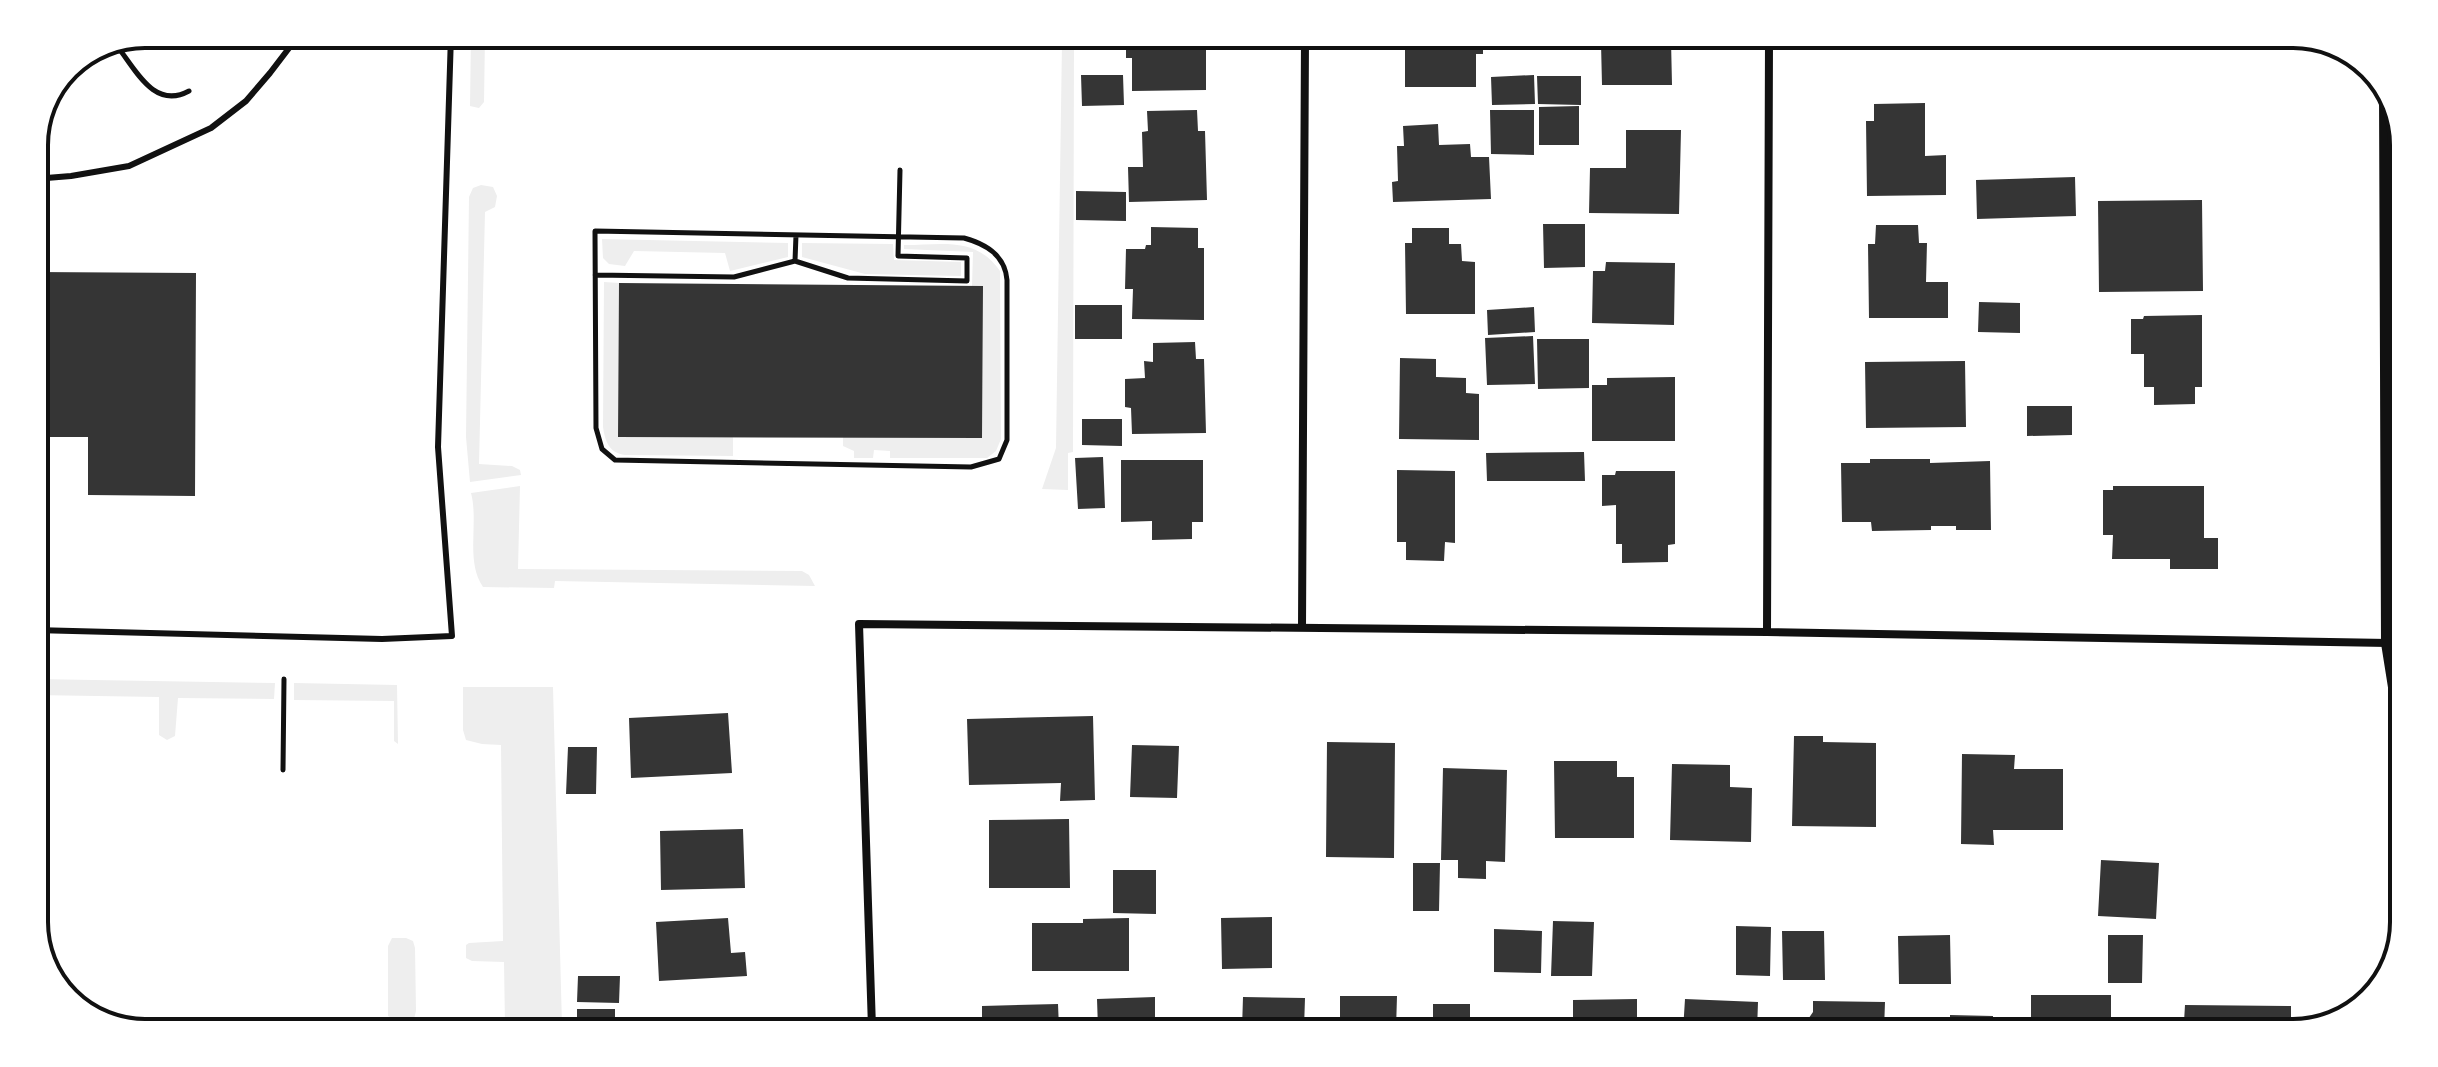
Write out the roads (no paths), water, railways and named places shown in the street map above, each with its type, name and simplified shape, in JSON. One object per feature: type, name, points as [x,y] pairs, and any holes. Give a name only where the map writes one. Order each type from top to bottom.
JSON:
[{"type":"street","points":[[1302,627],[1305,48]]},
{"type":"street","points":[[1767,632],[1769,48]]},
{"type":"street","points":[[2386,118],[2390,656]]},
{"type":"street","points":[[2385,244],[2390,244]]},
{"type":"street","points":[[872,1019],[859,624],[1767,632],[2388,643]]},
{"type":"lane","points":[[48,178],[129,166],[211,128],[246,101],[289,48]]},
{"type":"lane","points":[[48,630],[382,639],[452,636],[438,447],[451,48]]}]
